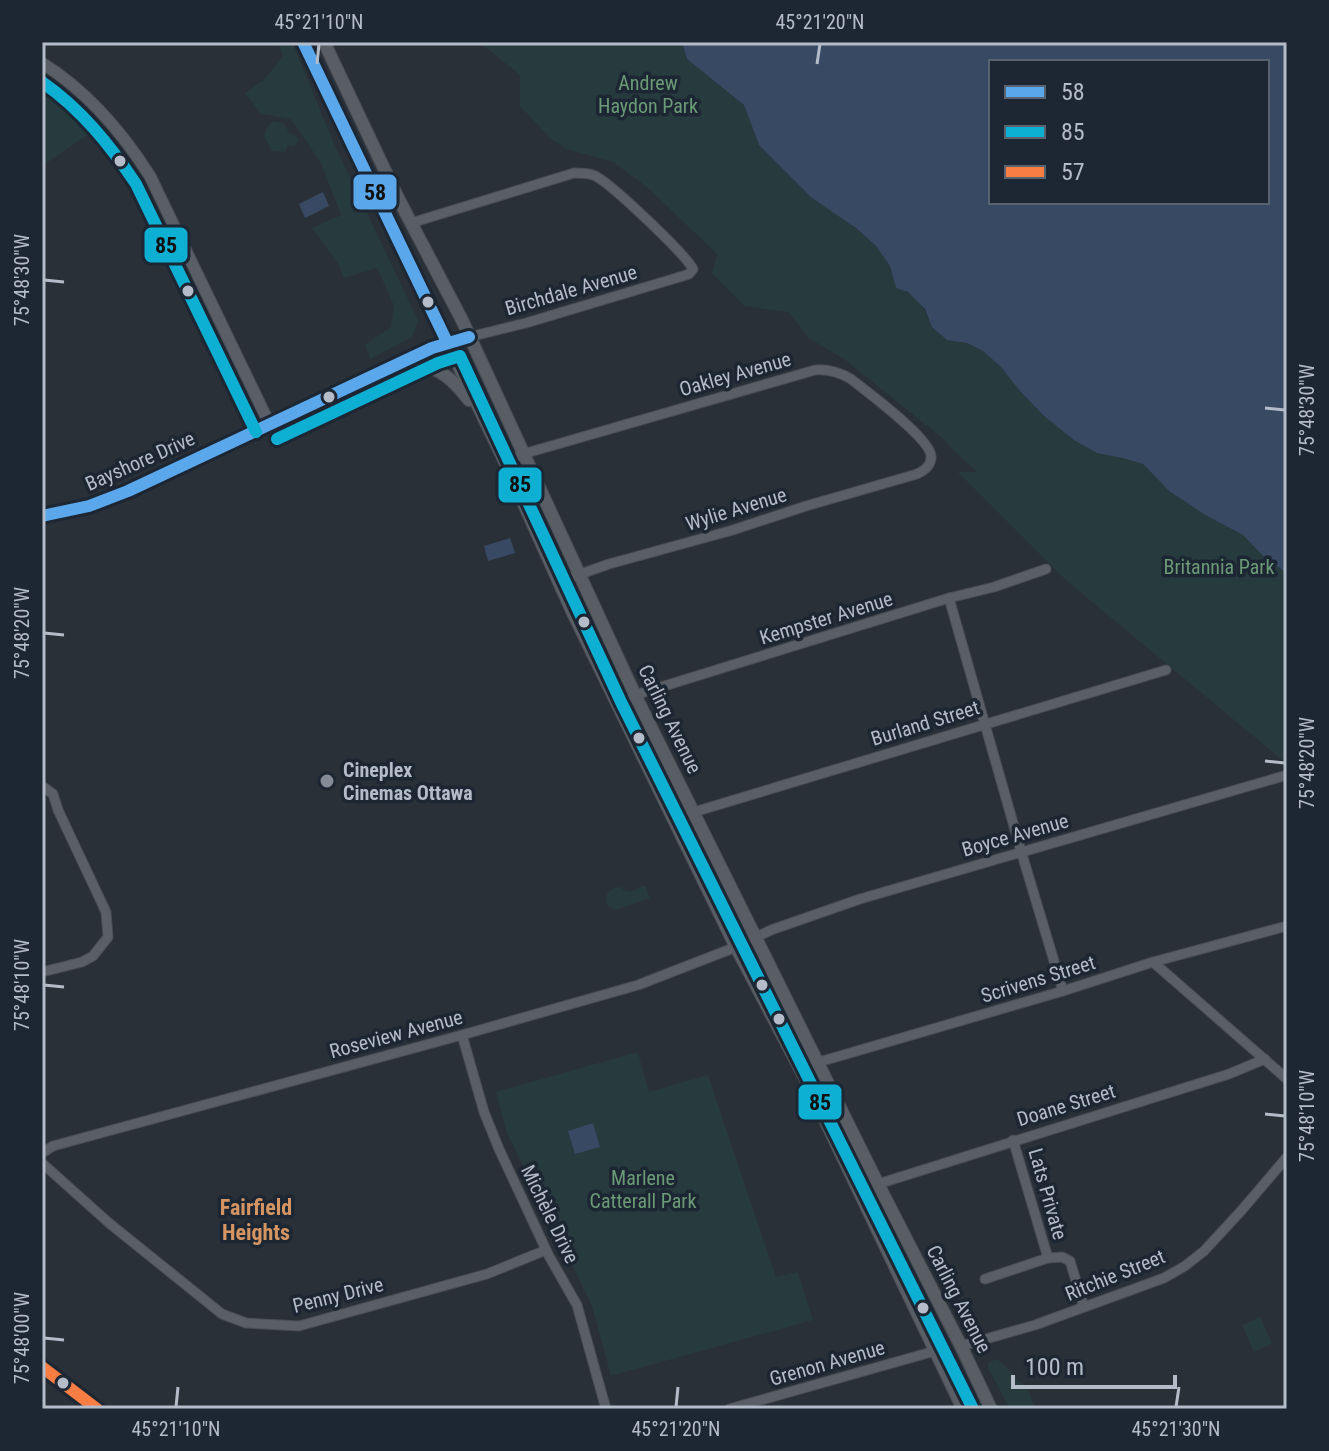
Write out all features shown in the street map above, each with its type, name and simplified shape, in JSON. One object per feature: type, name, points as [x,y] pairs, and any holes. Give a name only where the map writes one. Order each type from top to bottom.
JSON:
[{"type":"main road","name":"Carling Avenue","points":[[303,42],[505,462],[617,705],[736,947],[801,1069],[963,1409]]},
{"type":"main road","name":"Carling Avenue","points":[[324,42],[469,337],[635,695],[991,1409]]},
{"type":"main road","points":[[363,170],[382,164]]},
{"type":"main road","name":"Bayshore Drive","points":[[42,516],[106,500],[447,342],[469,337]]},
{"type":"main road","points":[[363,380],[403,368],[436,369],[458,385],[486,424]]},
{"type":"main road","points":[[44,1371],[97,1409]]},
{"type":"street","points":[[42,63],[62,76],[112,123],[150,176],[270,425]]},
{"type":"street","name":"Birchdale Avenue","points":[[411,223],[574,173],[595,175],[638,211],[693,269],[683,276],[469,337]]},
{"type":"street","name":"Oakley Avenue","points":[[505,462],[523,454],[826,369],[851,379],[917,434],[931,454],[925,471]]},
{"type":"street","name":"Wylie Avenue","points":[[558,582],[609,564],[925,471]]},
{"type":"street","name":"Kempster Avenue","points":[[617,705],[635,695],[1046,569]]},
{"type":"street","points":[[949,598],[1063,991]]},
{"type":"street","name":"Burland Street","points":[[694,812],[1166,670]]},
{"type":"street","name":"Boyce Avenue","points":[[756,937],[860,899],[1287,775]]},
{"type":"street","points":[[42,972],[82,962],[93,956],[108,937],[106,912],[53,794],[45,788]]},
{"type":"street","name":"Scrivens Street","points":[[801,1069],[1153,962],[1287,926]]},
{"type":"street","name":"Roseview Avenue","points":[[42,1153],[53,1146],[638,985],[756,937]]},
{"type":"street","points":[[1153,962],[1287,1079]]},
{"type":"street","name":"Michèle Drive","points":[[462,1035],[484,1112],[512,1178],[546,1250],[577,1305],[606,1409]]},
{"type":"street","name":"Doane Street","points":[[878,1184],[1229,1074],[1265,1059]]},
{"type":"street","name":"Lats Private","points":[[1013,1140],[1048,1258]]},
{"type":"street","name":"Ritchie Street","points":[[961,1346],[1035,1325],[1164,1278],[1185,1266],[1204,1251],[1287,1157]]},
{"type":"street","name":"Penny Drive","points":[[42,1163],[109,1223],[222,1314],[246,1323],[299,1326],[487,1274],[546,1250]]},
{"type":"street","points":[[985,1279],[1048,1258],[1062,1257],[1070,1261],[1084,1307]]},
{"type":"street","name":"Grenon Avenue","points":[[729,1409],[935,1351]]},
{"type":"green space","points":[[278,42],[292,42],[336,148],[418,320],[412,337],[370,359],[365,345],[391,327],[394,306],[377,268],[344,278],[339,265],[312,228],[341,215],[321,163],[291,119],[261,114],[245,93],[264,80],[283,56]]},
{"type":"green space","points":[[479,42],[682,42],[687,59],[744,105],[759,146],[876,246],[890,266],[896,288],[910,294],[919,303],[932,327],[983,351],[1043,415],[1123,458],[1143,464],[1169,491],[1243,535],[1265,558],[1287,573],[1287,764],[1068,582],[958,472],[977,472],[946,441],[844,359],[807,337],[789,312],[744,306],[712,273],[717,254],[647,187],[613,162],[566,149],[549,137],[520,106],[520,75]]},
{"type":"green space","points":[[42,74],[78,101],[102,125],[42,166]]},
{"type":"green space","points":[[273,121],[284,123],[289,133],[295,134],[299,140],[294,146],[288,145],[285,152],[272,151],[264,136]]},
{"type":"green space","points":[[643,886],[650,898],[616,910],[606,901],[610,890],[620,887],[631,891]]},
{"type":"green space","name":"Marlene Catterall Park","points":[[638,1052],[649,1092],[708,1075],[776,1277],[798,1272],[813,1320],[611,1376],[592,1306],[507,1133],[496,1092]]},
{"type":"green space","points":[[858,1166],[875,1193],[982,1409],[974,1409],[855,1167]]},
{"type":"green space","points":[[1260,1317],[1272,1343],[1254,1352],[1242,1325]]},
{"type":"green space","points":[[998,1360],[1027,1386],[1035,1409],[1010,1409],[988,1368],[988,1363]]},
{"type":"water","points":[[682,42],[1287,42],[1287,573],[1265,558],[1243,535],[1169,491],[1143,464],[1097,453],[1074,440],[1043,415],[983,351],[967,343],[947,340],[932,327],[925,309],[908,292],[896,288],[890,266],[876,246],[812,198],[759,145],[744,105],[687,59]]},
{"type":"water","points":[[323,192],[329,206],[305,218],[299,204]]},
{"type":"water","points":[[510,538],[515,553],[488,561],[484,546]]},
{"type":"water","points":[[593,1123],[600,1147],[575,1154],[568,1131]]},
{"type":"transit line","name":"58","points":[[303,42],[447,342]]},
{"type":"transit line","name":"85","points":[[42,82],[94,128],[136,184],[256,432]]},
{"type":"transit line","name":"58","points":[[42,516],[89,506],[128,491],[432,348],[469,337]]},
{"type":"transit line","name":"85","points":[[277,439],[438,363],[460,356],[621,702],[973,1409]]},
{"type":"transit line","name":"57","points":[[42,1367],[97,1409]]},
{"type":"place","name":"Cineplex Cinemas Ottawa","points":[[327,781]]},
{"type":"district","name":"Fairfield Heights","points":[[256,1220]]},
{"type":"park label","name":"Andrew Haydon Park","points":[[648,94]]},
{"type":"park label","name":"Britannia Park","points":[[1219,567]]}]
